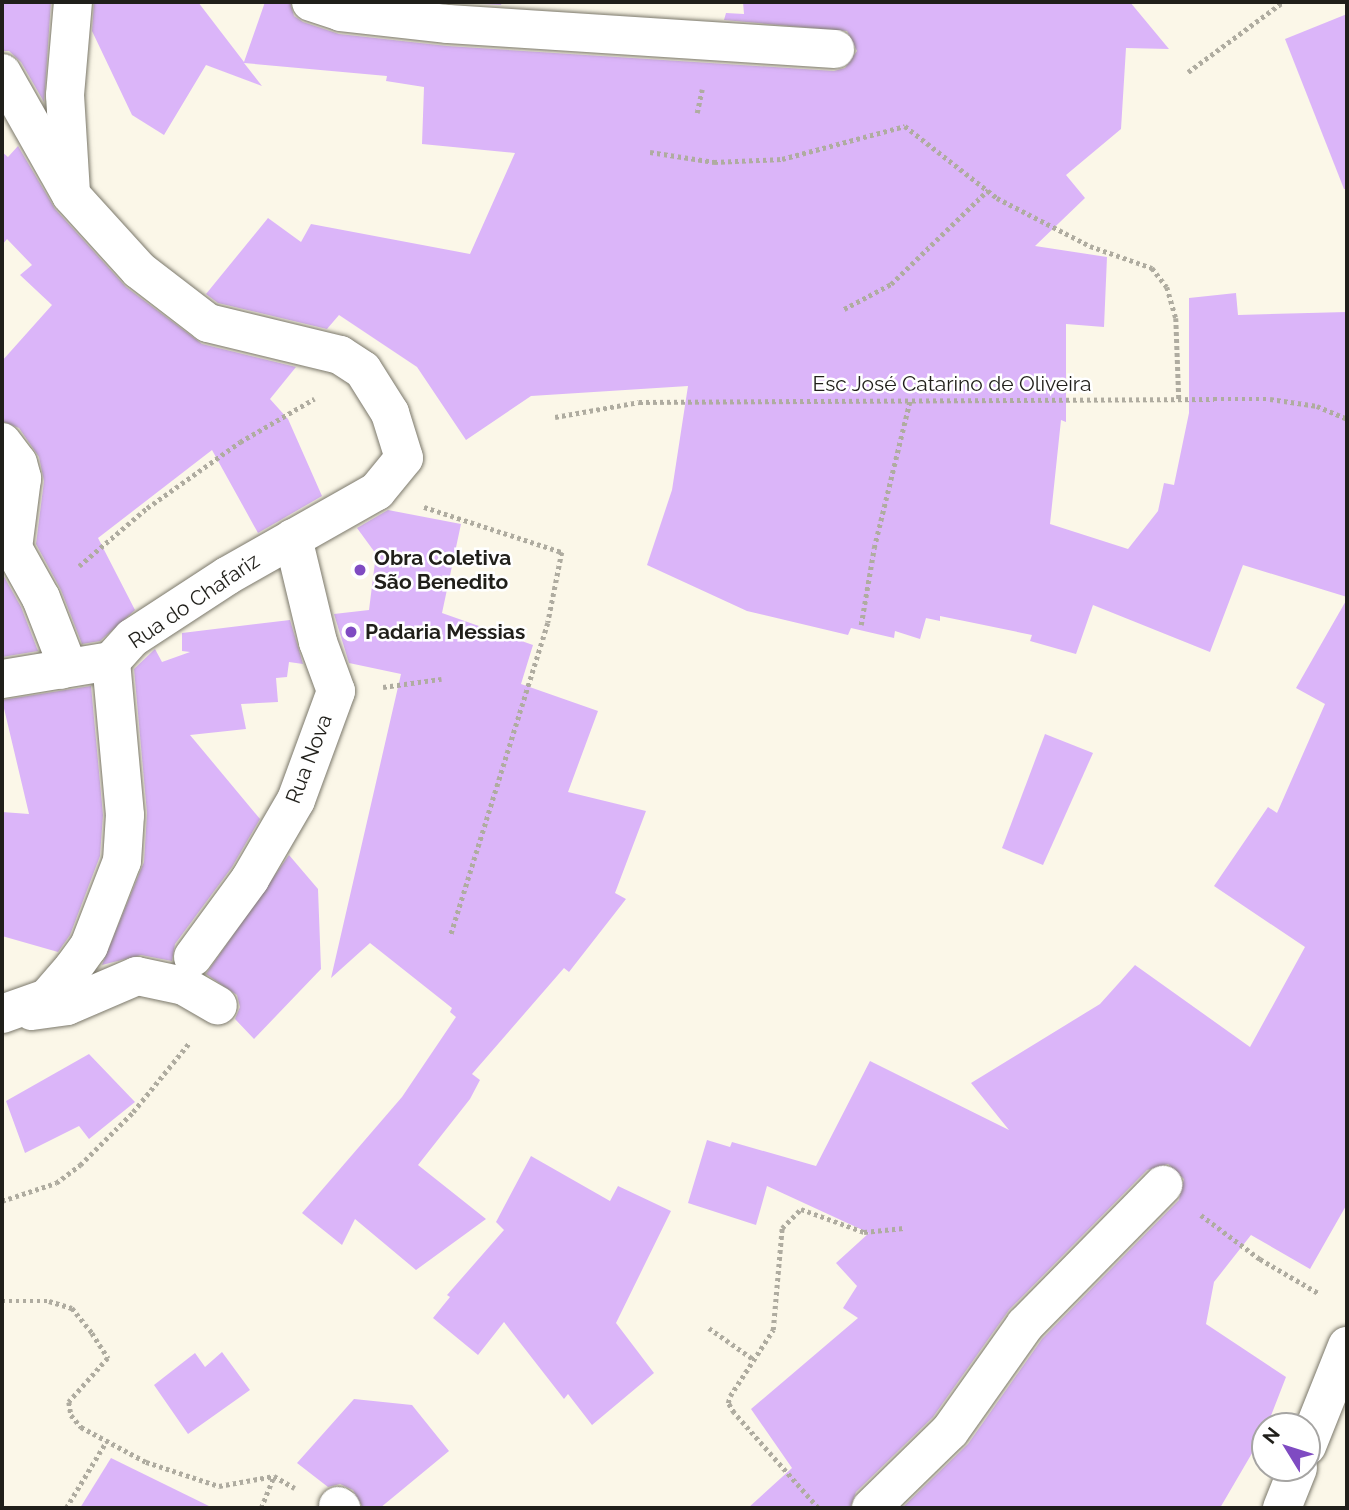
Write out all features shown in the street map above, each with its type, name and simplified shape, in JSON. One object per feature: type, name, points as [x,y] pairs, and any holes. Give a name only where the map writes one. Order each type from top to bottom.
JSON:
[{"type":"street","points":[[71,195],[65,95],[73,2]]},
{"type":"street","points":[[312,2],[341,12],[449,24],[835,49]]},
{"type":"street","points":[[2,73],[71,195],[139,270],[208,323],[340,355],[363,370],[390,413],[404,458],[377,491]]},
{"type":"street","points":[[2,442],[18,463],[22,478],[13,548],[41,598],[64,657],[61,670]]},
{"type":"street","name":"Rua do Chafariz","points":[[2,679],[111,661],[141,632],[293,538],[377,491]]},
{"type":"street","name":"Rua Nova","points":[[192,957],[250,879],[296,800],[336,691],[318,642],[293,538]]},
{"type":"street","points":[[2,1015],[47,998],[73,968],[89,946],[122,861],[125,815],[111,661]]},
{"type":"street","points":[[2,1015],[66,1006],[137,976],[184,986],[218,1006]]},
{"type":"street","points":[[872,1508],[950,1431],[1025,1325],[1163,1185]]},
{"type":"street","points":[[1321,1412],[1347,1346]]},
{"type":"street","points":[[1282,1508],[1292,1482]]},
{"type":"path","points":[[1188,72],[1283,2]]},
{"type":"path","points":[[650,152],[723,163],[782,159],[905,126],[988,190],[1090,246],[1152,268],[1167,287],[1176,318],[1179,399]]},
{"type":"path","points":[[844,309],[891,284],[988,190]]},
{"type":"path","points":[[41,598],[147,508],[240,442],[363,370]]},
{"type":"path","name":"Esc José Catarino de Oliveira","points":[[555,417],[639,402],[1270,399],[1317,406],[1347,419]]},
{"type":"path","points":[[861,625],[874,548],[910,400]]},
{"type":"path","points":[[377,491],[562,552],[548,624],[451,934]]},
{"type":"path","points":[[336,691],[441,680]]},
{"type":"path","points":[[2,1201],[55,1183],[107,1141],[218,1006]]},
{"type":"path","points":[[1163,1185],[1260,1259],[1320,1294]]},
{"type":"path","points":[[818,1508],[728,1403],[773,1329],[782,1228],[801,1209],[864,1232],[904,1228]]},
{"type":"path","points":[[2,1301],[49,1301],[72,1308],[92,1332],[108,1358],[69,1402],[71,1415],[81,1427],[146,1462],[219,1486],[274,1476],[261,1508]]},
{"type":"path","points":[[709,1328],[753,1359]]},
{"type":"path","points":[[66,1508],[106,1442]]},
{"type":"building","points":[[2,2],[51,2],[44,102],[21,62],[9,51],[2,51]]},
{"type":"building","points":[[94,2],[198,2],[244,62],[265,2],[290,2],[294,16],[303,22],[339,34],[447,46],[834,71],[845,68],[857,51],[847,31],[724,20],[726,13],[744,14],[743,2],[1130,2],[1169,49],[1126,48],[1121,129],[1066,175],[1085,198],[1035,246],[1107,257],[1104,327],[1066,324],[1066,422],[1061,420],[1050,524],[1128,549],[1158,511],[1164,483],[1174,485],[1189,413],[1189,298],[1236,293],[1238,315],[1347,312],[1347,597],[1243,565],[1210,652],[1093,605],[1076,654],[1030,641],[1032,635],[940,616],[940,621],[926,618],[920,639],[895,631],[894,638],[851,628],[848,635],[747,611],[647,565],[672,490],[688,386],[531,396],[466,440],[417,367],[339,315],[327,329],[218,303],[206,294],[268,218],[301,242],[311,224],[470,254],[515,153],[422,144],[424,87],[386,81],[387,76],[244,63],[262,86],[206,65],[164,135],[132,115],[92,31]]},
{"type":"building","points":[[446,2],[502,2],[501,5]]},
{"type":"building","points":[[1347,14],[1347,189],[1344,189],[1285,39]]},
{"type":"building","points":[[18,146],[55,209],[126,287],[202,344],[296,367],[270,399],[288,419],[322,496],[258,533],[212,450],[98,538],[135,610],[100,641],[82,644],[61,590],[36,544],[44,481],[39,457],[19,428],[2,421],[2,361],[52,305],[20,275],[32,265],[7,239],[2,245],[2,152],[8,157]]},
{"type":"building","points":[[388,510],[461,524],[442,613],[533,645],[521,684],[598,711],[568,792],[646,811],[615,893],[626,899],[569,972],[564,968],[472,1074],[480,1080],[470,1099],[418,1165],[486,1219],[416,1270],[355,1219],[342,1245],[302,1213],[402,1097],[456,1017],[450,1012],[452,1008],[370,943],[331,978],[401,674],[349,663],[334,614],[369,610],[376,554],[357,528]]},
{"type":"building","points":[[2,573],[21,607],[38,651],[2,657]]},
{"type":"building","points":[[1347,599],[1347,1204],[1310,1269],[1251,1235],[1214,1282],[1206,1324],[1286,1377],[1272,1412],[1251,1412],[1251,1455],[1220,1508],[902,1508],[968,1444],[1042,1339],[1179,1200],[1184,1179],[1168,1164],[1147,1170],[1009,1310],[933,1417],[856,1492],[850,1508],[748,1508],[792,1468],[751,1409],[858,1318],[843,1308],[857,1286],[836,1263],[869,1233],[767,1186],[756,1225],[688,1203],[707,1140],[730,1147],[732,1142],[816,1166],[870,1061],[1009,1130],[971,1083],[1100,1004],[1135,965],[1250,1047],[1305,947],[1214,886],[1268,807],[1277,813],[1325,704],[1296,688]]},
{"type":"building","points":[[290,620],[303,664],[289,662],[287,677],[276,678],[278,702],[241,704],[246,729],[190,735],[260,819],[232,867],[175,944],[172,961],[141,955],[102,965],[144,862],[147,813],[134,669],[155,649],[162,662],[190,652],[182,651],[182,633]]},
{"type":"building","points":[[91,686],[103,815],[100,856],[70,935],[58,952],[2,936],[2,812],[29,814],[2,700]]},
{"type":"building","points":[[1045,734],[1093,753],[1043,865],[1002,848]]},
{"type":"building","points":[[289,855],[318,889],[321,969],[254,1039],[235,1019],[240,1007],[237,995],[206,974]]},
{"type":"building","points":[[89,1054],[135,1102],[89,1139],[79,1126],[25,1153],[6,1101]]},
{"type":"building","points":[[531,1156],[610,1201],[618,1186],[671,1211],[616,1323],[654,1373],[592,1425],[568,1394],[564,1399],[504,1322],[478,1355],[433,1318],[450,1297],[447,1295],[504,1230],[496,1222]]},
{"type":"building","points":[[222,1352],[250,1390],[188,1434],[154,1385],[195,1353],[205,1367]]},
{"type":"building","points":[[354,1399],[412,1405],[449,1451],[380,1508],[363,1508],[353,1490],[340,1484],[328,1487],[297,1463]]},
{"type":"building","points":[[111,1458],[213,1508],[80,1508]]},
{"type":"place","name":"Obra Coletiva São Benedito","points":[[360,570]]},
{"type":"place","name":"Padaria Messias","points":[[351,632]]}]
